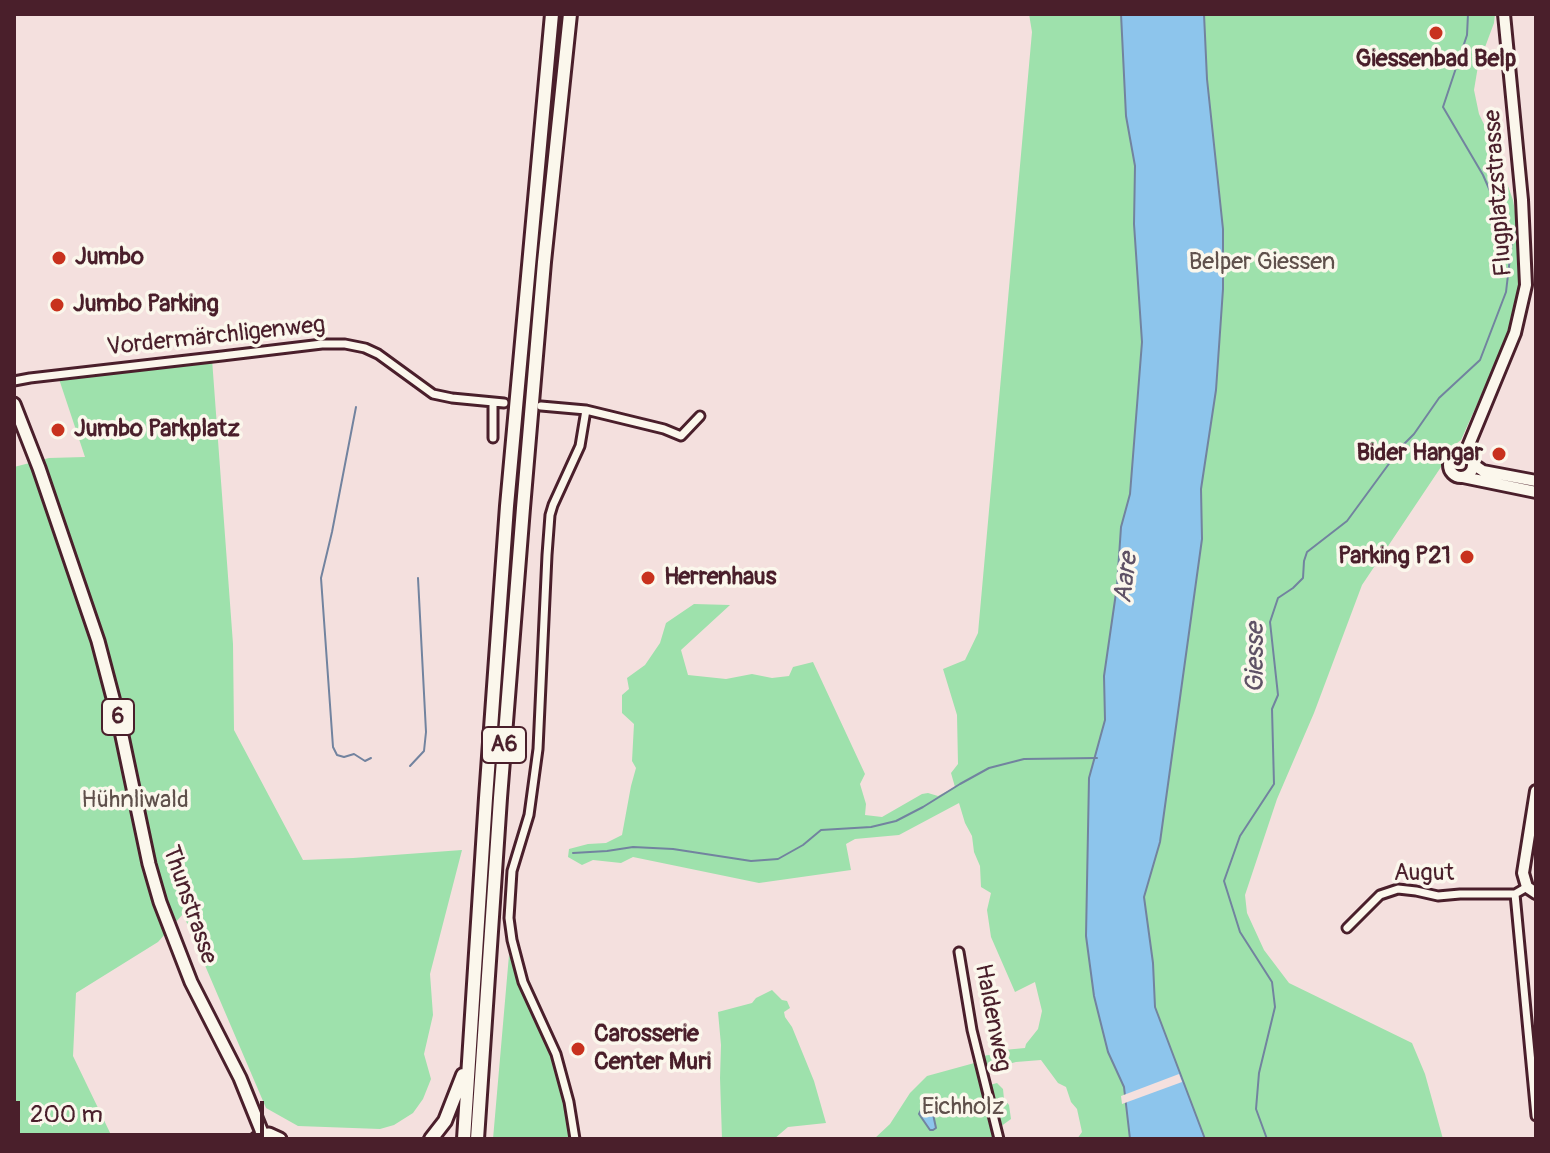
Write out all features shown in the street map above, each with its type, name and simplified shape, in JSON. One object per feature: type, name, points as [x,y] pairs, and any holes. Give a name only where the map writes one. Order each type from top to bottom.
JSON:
[{"type":"highway","name":"A6","points":[[464,1139],[505,535],[552,14]]},
{"type":"highway","name":"A6","points":[[477,1139],[528,448],[570,14]]},
{"type":"highway","points":[[431,1139],[452,1107],[468,1060]]},
{"type":"main road","name":"Thunstrasse","points":[[14,404],[98,641],[160,902],[188,974],[240,1078],[260,1137]]},
{"type":"main road","points":[[260,1137],[275,1135],[280,1139]]},
{"type":"street","name":"Flugplatzstrasse","points":[[1465,454],[1515,333],[1526,285],[1521,185],[1504,14]]},
{"type":"street","name":"Vordermärchligenweg","points":[[14,381],[276,349],[345,344],[378,354],[433,394],[504,403]]},
{"type":"street","points":[[493,402],[493,438]]},
{"type":"street","points":[[541,406],[586,410],[681,436],[700,416]]},
{"type":"street","points":[[575,1139],[560,1066],[526,990],[509,924],[512,871],[529,815],[537,758],[550,515],[580,446],[586,410]]},
{"type":"street","points":[[1536,481],[1483,471],[1465,454],[1456,454],[1449,463],[1453,475],[1536,492]]},
{"type":"street","points":[[1463,477],[1471,473],[1473,464]]},
{"type":"street","points":[[1536,791],[1523,867],[1523,879],[1532,890],[1515,894],[1536,1116]]},
{"type":"street","name":"Augut","points":[[1347,928],[1380,895],[1398,889],[1438,896],[1515,894]]},
{"type":"street","name":"Haldenweg","points":[[959,952],[972,1030],[999,1139]]},
{"type":"green space","name":"Belper Giessen","points":[[1029,14],[1495,14],[1478,66],[1474,90],[1479,114],[1513,200],[1521,247],[1522,282],[1513,319],[1461,440],[1449,449],[1441,467],[1362,585],[1314,713],[1277,799],[1245,895],[1247,913],[1264,950],[1289,983],[1412,1043],[1425,1074],[1443,1139],[1077,1139],[1082,1132],[1077,1109],[1066,1087],[1058,1083],[1041,1060],[987,1067],[983,1063],[982,1056],[1025,1048],[1038,1029],[1042,1011],[1035,982],[1015,992],[991,937],[987,910],[991,893],[981,887],[980,866],[959,803],[899,835],[855,839],[846,844],[851,870],[759,883],[633,857],[621,863],[593,860],[582,865],[568,857],[569,849],[606,843],[622,835],[636,768],[632,761],[634,724],[622,713],[622,695],[629,689],[627,678],[645,665],[660,643],[666,623],[694,604],[730,605],[681,650],[688,675],[726,679],[752,674],[772,678],[789,676],[793,667],[813,662],[865,774],[860,784],[866,804],[865,815],[882,817],[922,794],[938,796],[955,787],[951,773],[958,764],[957,715],[943,669],[965,660],[978,633],[1032,32]]},
{"type":"green space","name":"Hühnliwald","points":[[212,359],[233,644],[234,730],[303,860],[462,850],[430,974],[433,1015],[424,1054],[431,1079],[413,1113],[394,1125],[380,1129],[298,1126],[266,1108],[183,914],[158,942],[76,993],[73,1056],[113,1139],[14,1139],[14,467],[49,458],[85,457],[59,379]]},
{"type":"green space","points":[[509,955],[519,984],[550,1047],[567,1106],[572,1139],[493,1139]]},
{"type":"green space","points":[[772,990],[787,1001],[790,1008],[784,1012],[785,1017],[814,1081],[826,1123],[788,1127],[774,1139],[722,1139],[718,1012],[752,1003]]},
{"type":"green space","name":"Eichholz","points":[[978,1062],[986,1086],[997,1083],[1009,1105],[1011,1119],[1000,1127],[999,1139],[874,1139],[890,1124],[910,1093],[927,1076]]},
{"type":"water","name":"Aare","points":[[1121,14],[1204,14],[1207,79],[1223,229],[1223,289],[1216,390],[1201,489],[1202,539],[1160,842],[1144,897],[1155,1007],[1205,1139],[1130,1139],[1124,1087],[1108,1052],[1094,996],[1086,936],[1089,778],[1105,720],[1104,676],[1117,586],[1121,527],[1130,494],[1142,342],[1134,224],[1135,166],[1126,116]]},
{"type":"water","points":[[927,1106],[933,1114],[936,1128],[933,1130],[919,1114]]},
{"type":"pier","points":[[1179,1074],[1182,1082],[1122,1104],[1121,1096]]},
{"type":"waterway","name":"Giesse","points":[[1267,1139],[1256,1109],[1259,1073],[1275,1007],[1272,982],[1240,932],[1224,881],[1240,836],[1274,784],[1272,709],[1278,695],[1270,622],[1278,598],[1303,578],[1307,552],[1347,521],[1439,398],[1480,360],[1506,292],[1512,241],[1483,175],[1443,107],[1467,35],[1468,14]]},
{"type":"waterway","points":[[356,407],[321,578],[333,747],[337,755],[344,757],[354,754],[365,761],[371,758]]},
{"type":"waterway","points":[[410,766],[424,751],[426,732],[418,578]]},
{"type":"waterway","points":[[573,853],[633,847],[673,849],[751,861],[778,859],[821,830],[871,827],[896,821],[989,768],[1024,759],[1097,758]]},
{"type":"place","name":"Giessenbad Belp","points":[[1436,33]]},
{"type":"place","name":"Jumbo","points":[[59,258]]},
{"type":"place","name":"Jumbo Parking","points":[[57,305]]},
{"type":"place","name":"Jumbo Parkplatz","points":[[58,430]]},
{"type":"place","name":"Bider Hangar","points":[[1499,454]]},
{"type":"place","name":"Parking P21","points":[[1467,557]]},
{"type":"place","name":"Herrenhaus","points":[[648,578]]},
{"type":"place","name":"Carosserie Center Muri","points":[[578,1049]]}]
